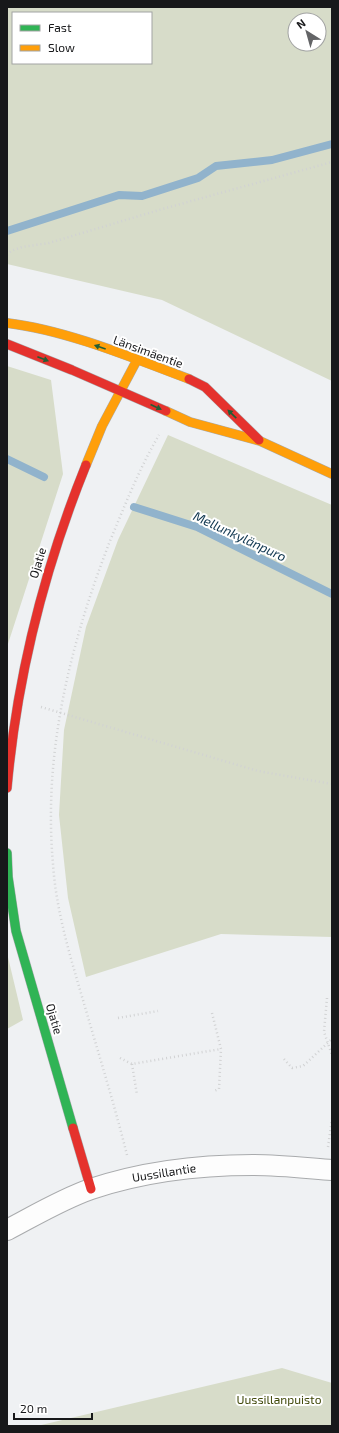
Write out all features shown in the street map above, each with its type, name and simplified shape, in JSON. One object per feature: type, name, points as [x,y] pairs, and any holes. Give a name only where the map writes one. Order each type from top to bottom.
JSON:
[{"type":"street","name":"Länsimäentie","points":[[7,323],[23,325],[85,342],[188,379],[205,387],[260,441]]},
{"type":"street","name":"Länsimäentie","points":[[7,344],[121,391],[190,422],[260,441],[332,474]]},
{"type":"street","name":"Ojatie","points":[[7,788],[10,744],[16,699],[42,592],[60,534],[92,448],[137,360]]},
{"type":"street","name":"Ojatie","points":[[7,853],[8,876],[16,932],[90,1189]]},
{"type":"street","name":"Uussillantie","points":[[7,1230],[90,1189],[133,1177],[196,1168],[253,1165],[332,1170]]},
{"type":"path","points":[[7,255],[11,251],[22,247],[49,243],[159,210],[332,162]]},
{"type":"path","points":[[128,1159],[73,966],[60,912],[52,864],[53,766],[60,713],[70,661],[96,577],[131,488],[147,455],[161,431]]},
{"type":"path","points":[[60,713],[258,771],[332,784]]},
{"type":"path","points":[[327,998],[324,1032],[332,1055]]},
{"type":"path","points":[[118,1018],[158,1011]]},
{"type":"path","points":[[212,1013],[221,1049],[219,1089],[214,1091]]},
{"type":"path","points":[[284,1059],[292,1068],[304,1066],[332,1039]]},
{"type":"path","points":[[120,1058],[132,1064],[221,1049]]},
{"type":"path","points":[[132,1064],[137,1095]]},
{"type":"green space","points":[[7,7],[332,7],[332,381],[162,300],[7,264]]},
{"type":"green space","points":[[7,366],[51,380],[63,474],[7,647]]},
{"type":"green space","points":[[168,435],[332,505],[332,937],[221,934],[86,977],[68,898],[59,815],[64,730],[86,627],[118,540]]},
{"type":"green space","points":[[7,953],[23,1020],[7,1029]]},
{"type":"green space","name":"Uussillanpuisto","points":[[282,1368],[332,1383],[332,1426],[37,1426]]},
{"type":"waterway","points":[[7,231],[119,195],[142,196],[198,178],[216,166],[272,160],[332,144]]},
{"type":"waterway","name":"Mellunkylänpuro","points":[[7,459],[44,477]]},
{"type":"waterway","name":"Mellunkylänpuro","points":[[134,507],[197,527],[332,594]]},
{"type":"traffic: fast","points":[[7,853],[8,877],[16,931],[73,1128]]},
{"type":"traffic: slow","points":[[7,323],[76,338],[189,379]]},
{"type":"traffic: slow","points":[[86,465],[102,426],[137,360]]},
{"type":"traffic: slow","points":[[166,411],[190,422],[260,441],[332,474]]},
{"type":"traffic: jam","points":[[7,344],[72,370],[166,411]]},
{"type":"traffic: jam","points":[[189,379],[205,387],[259,440]]},
{"type":"traffic: jam","points":[[7,788],[18,705],[34,624],[57,544],[86,465]]},
{"type":"traffic: jam","points":[[73,1128],[91,1189]]}]
